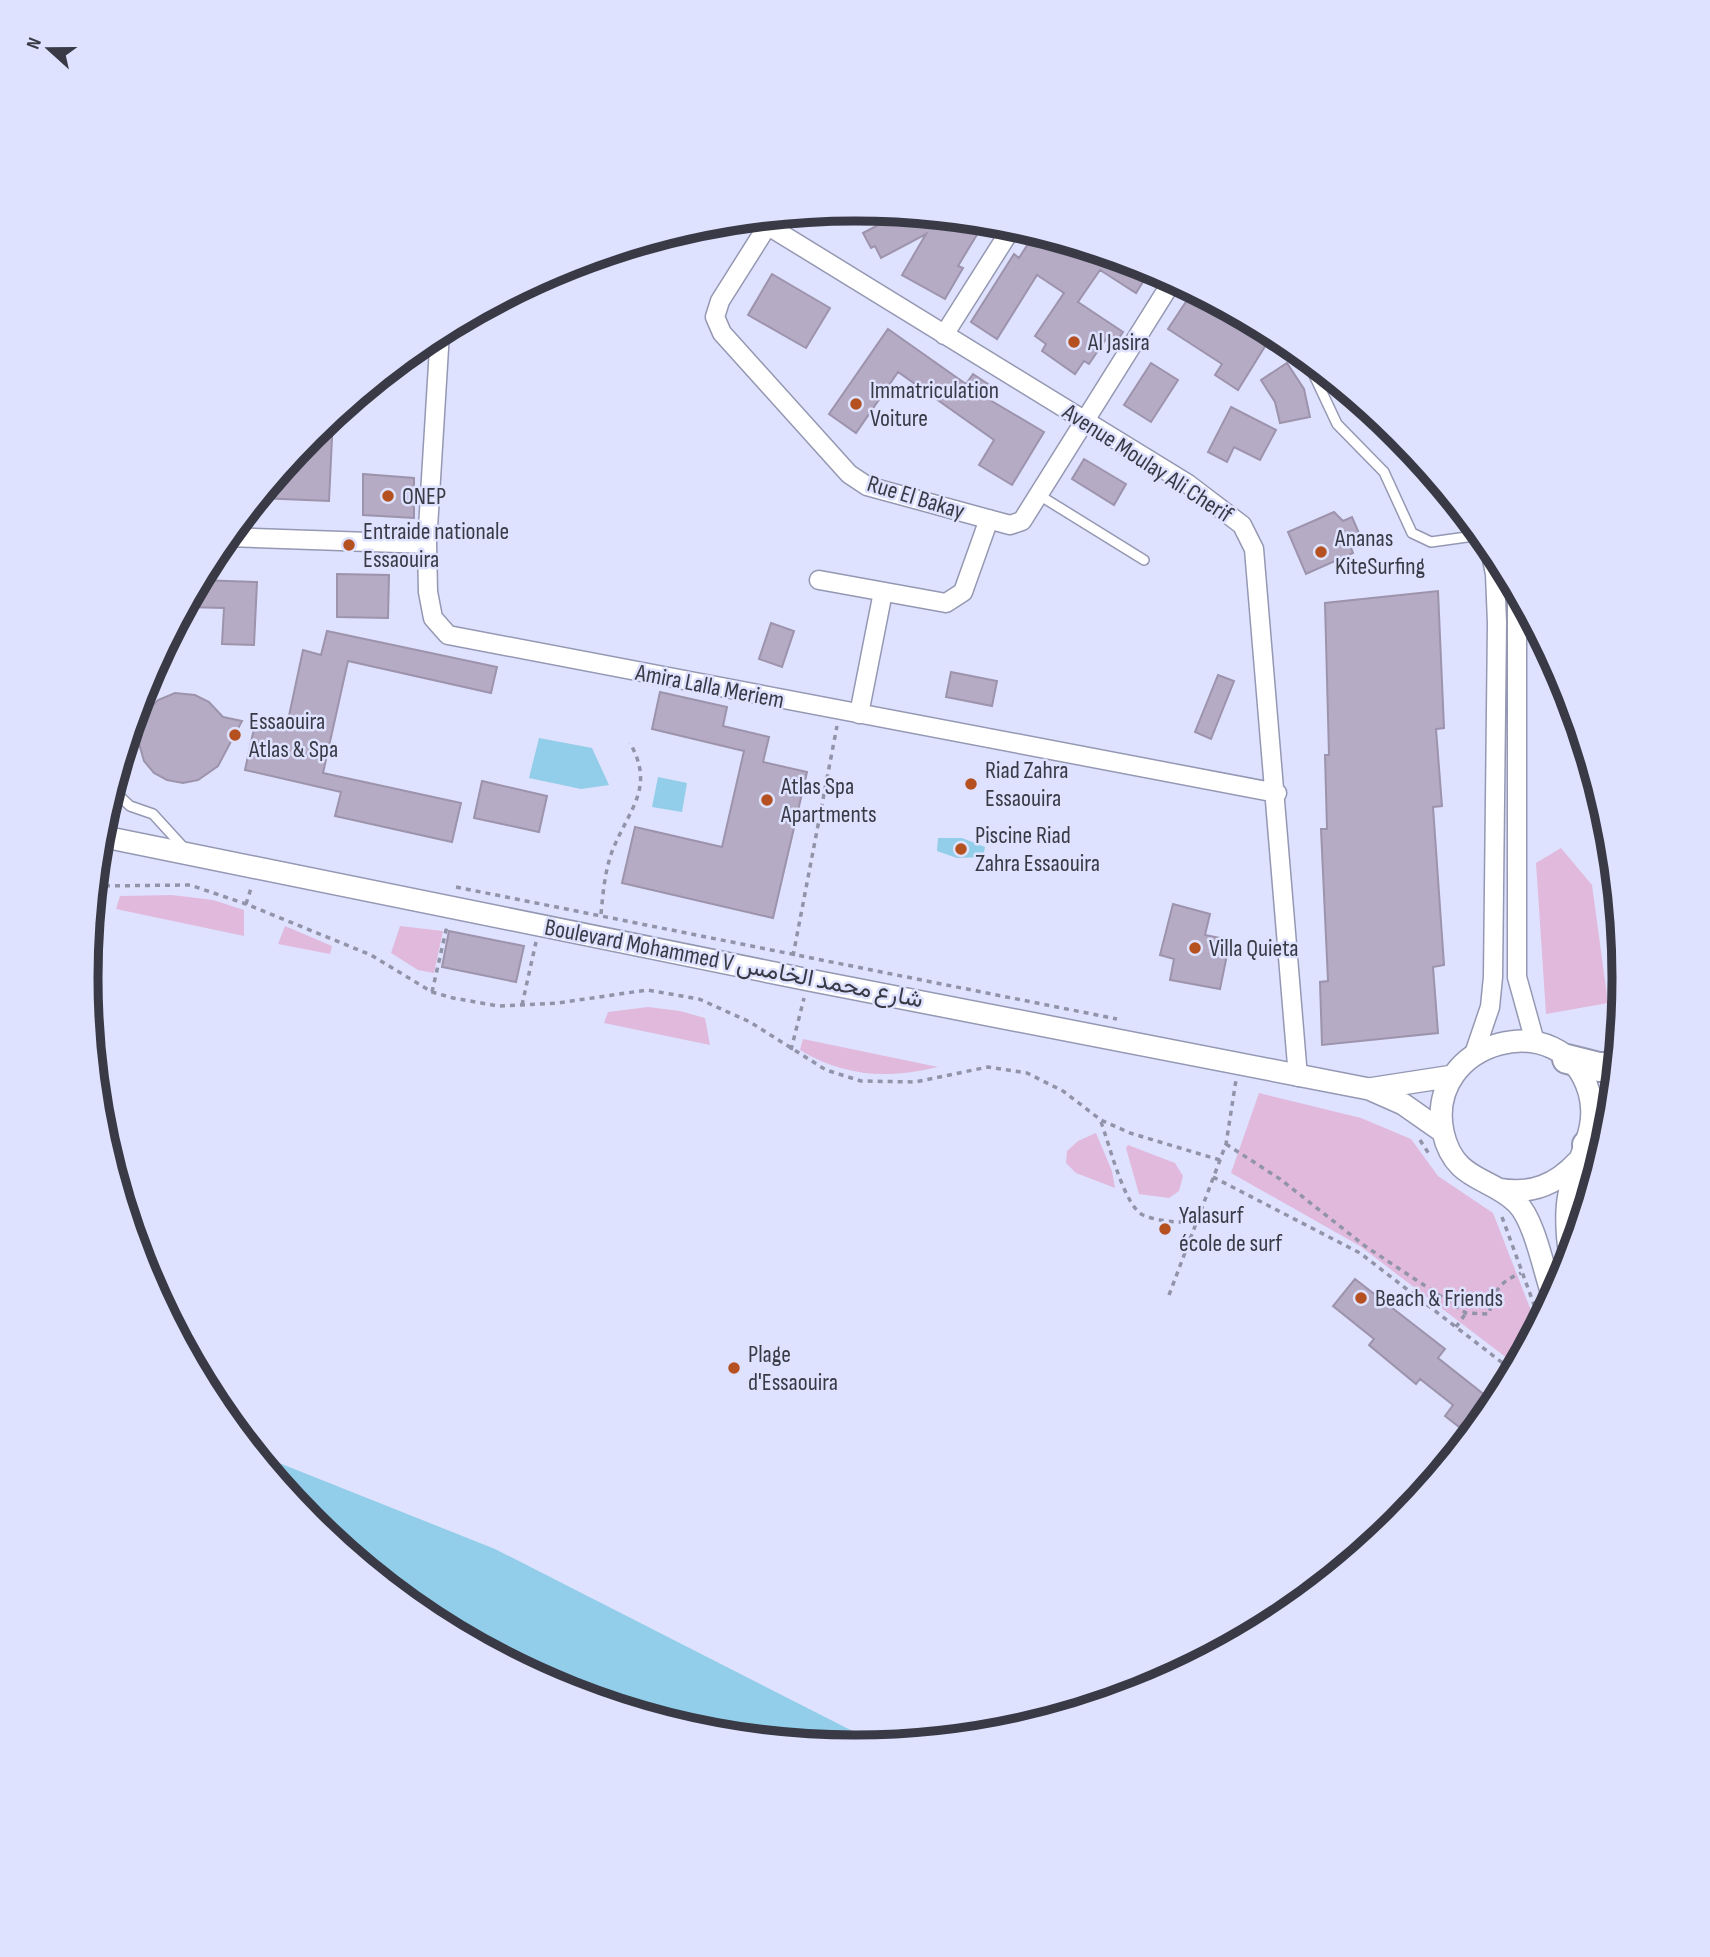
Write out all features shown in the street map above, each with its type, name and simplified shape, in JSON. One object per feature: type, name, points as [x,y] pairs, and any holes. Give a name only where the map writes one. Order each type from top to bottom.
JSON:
[{"type":"highway","points":[[1567,1059],[1607,1067]]},
{"type":"highway","points":[[1583,1152],[1593,1143]]},
{"type":"street","name":"Avenue Moulay Ali Cherif","points":[[774,226],[944,335],[1222,506],[1242,525],[1254,549],[1277,793],[1298,1077]]},
{"type":"street","name":"Rue El Bakay","points":[[762,227],[720,301],[715,317],[722,333],[849,474],[867,486],[1010,525],[1022,521],[1167,289]]},
{"type":"street","points":[[944,335],[1006,237]]},
{"type":"street","name":"Amira Lalla Meriem","points":[[439,346],[426,544],[428,592],[433,618],[448,635],[1277,793]]},
{"type":"street","points":[[819,580],[946,603],[963,592],[989,519]]},
{"type":"street","points":[[240,537],[426,544]]},
{"type":"street","points":[[1474,1054],[1490,1007],[1495,945],[1495,575]]},
{"type":"street","points":[[859,714],[883,592]]},
{"type":"street","points":[[1517,611],[1517,977],[1535,1042]]},
{"type":"street","name":"Boulevard Mohammed V شارع محمد الخامس","points":[[112,839],[543,914],[799,978],[1242,1076],[1298,1077],[1369,1089]]},
{"type":"street","points":[[1548,1282],[1525,1214],[1516,1202],[1479,1182],[1456,1161],[1443,1132],[1445,1093],[1453,1076],[1474,1054],[1493,1044],[1514,1040],[1535,1042],[1567,1059],[1580,1073],[1588,1090],[1592,1127],[1568,1194],[1569,1229]]},
{"type":"street","points":[[1369,1089],[1453,1076]]},
{"type":"street","points":[[1369,1089],[1402,1104],[1443,1132]]},
{"type":"street","points":[[1493,1188],[1512,1192],[1532,1190],[1558,1179],[1583,1152]]},
{"type":"lane","points":[[1315,377],[1337,424],[1384,472],[1412,533],[1431,541],[1469,537]]},
{"type":"lane","points":[[1039,495],[1144,560]]},
{"type":"lane","points":[[121,797],[130,806],[153,814],[188,854]]},
{"type":"path","points":[[791,1050],[799,978],[793,953],[840,710]]},
{"type":"path","points":[[601,914],[612,851],[643,787],[638,757],[630,743]]},
{"type":"path","points":[[104,886],[190,885],[246,904],[371,955],[432,992],[498,1006],[558,1003],[647,990],[699,999],[750,1022],[826,1070],[861,1081],[915,1082],[988,1067],[1027,1073],[1063,1091],[1101,1120],[1130,1133],[1220,1160]]},
{"type":"path","points":[[452,886],[463,899],[543,914],[601,914],[1124,1020]]},
{"type":"path","points":[[432,992],[448,921],[463,899]]},
{"type":"path","points":[[522,1005],[543,914]]},
{"type":"path","points":[[799,978],[814,958]]},
{"type":"path","points":[[1169,1295],[1226,1144],[1242,1076]]},
{"type":"path","points":[[1101,1120],[1129,1201],[1141,1215],[1167,1221],[1197,1223]]},
{"type":"path","points":[[1418,1136],[1435,1163]]},
{"type":"path","points":[[1226,1144],[1280,1179],[1365,1246],[1466,1313],[1489,1314],[1494,1295],[1502,1281],[1542,1264]]},
{"type":"path","points":[[1213,1177],[1360,1253],[1506,1365]]},
{"type":"path","points":[[1501,1213],[1535,1310]]},
{"type":"path","points":[[1456,1326],[1466,1313]]},
{"type":"shaded area","points":[[1561,848],[1592,885],[1608,1003],[1546,1014],[1536,863]]},
{"type":"shaded area","points":[[172,895],[213,900],[244,910],[244,936],[116,909],[120,896]]},
{"type":"shaded area","points":[[1609,921],[1612,970],[1609,970]]},
{"type":"shaded area","points":[[285,926],[332,946],[330,954],[278,944]]},
{"type":"shaded area","points":[[400,926],[443,931],[434,973],[418,970],[391,953]]},
{"type":"shaded area","points":[[648,1007],[680,1011],[705,1018],[710,1045],[604,1023],[608,1012]]},
{"type":"shaded area","points":[[803,1039],[938,1067],[884,1074],[850,1070],[833,1066],[800,1050]]},
{"type":"shaded area","points":[[1259,1093],[1361,1118],[1411,1139],[1438,1176],[1493,1213],[1533,1315],[1509,1360],[1360,1246],[1231,1173]]},
{"type":"shaded area","points":[[1096,1133],[1112,1171],[1115,1188],[1076,1173],[1066,1163],[1067,1151],[1078,1141]]},
{"type":"shaded area","points":[[1128,1145],[1175,1163],[1183,1176],[1179,1191],[1169,1198],[1139,1194],[1126,1148]]},
{"type":"water","points":[[539,738],[592,748],[609,785],[581,789],[529,778]]},
{"type":"water","points":[[658,777],[687,783],[682,812],[652,807]]},
{"type":"water","name":"Piscine Riad Zahra Essaouira","points":[[938,838],[962,838],[985,847],[983,857],[957,858],[937,851]]},
{"type":"water","points":[[271,1460],[495,1549],[862,1736],[756,1729],[659,1710],[565,1678],[520,1657],[434,1608],[394,1579],[320,1514]]},
{"type":"building","points":[[884,222],[979,232],[958,266],[963,268],[945,299],[902,275],[926,234],[881,258],[875,246],[871,248],[863,233]]},
{"type":"building","points":[[1029,242],[1145,279],[1136,293],[1100,270],[1078,302],[1123,332],[1114,345],[1106,339],[1089,364],[1084,361],[1075,374],[1042,351],[1046,344],[1035,336],[1064,293],[1037,275],[997,339],[971,322],[1014,254],[1019,258]]},
{"type":"building","points":[[772,274],[830,308],[806,348],[748,315]]},
{"type":"building","points":[[1188,299],[1267,343],[1238,390],[1215,375],[1222,364],[1168,329]]},
{"type":"building","points":[[888,329],[966,384],[973,374],[997,390],[990,400],[1044,432],[1012,485],[979,465],[994,440],[898,372],[856,433],[829,414]]},
{"type":"building","points":[[1151,363],[1178,380],[1151,422],[1124,405]]},
{"type":"building","points":[[1287,363],[1304,389],[1310,417],[1280,423],[1275,402],[1261,380]]},
{"type":"building","points":[[1231,407],[1276,430],[1260,460],[1234,447],[1227,462],[1208,452]]},
{"type":"building","points":[[332,431],[329,501],[270,498]]},
{"type":"building","points":[[1084,459],[1126,484],[1114,505],[1072,479]]},
{"type":"building","name":"ONEP","points":[[363,474],[414,478],[414,518],[363,515]]},
{"type":"building","points":[[1334,512],[1343,521],[1352,517],[1362,540],[1350,545],[1353,553],[1306,574],[1288,532]]},
{"type":"building","points":[[337,574],[389,575],[388,618],[337,617]]},
{"type":"building","points":[[212,580],[257,582],[254,645],[222,644],[224,608],[195,607]]},
{"type":"building","points":[[1438,591],[1444,728],[1436,729],[1442,806],[1433,807],[1444,965],[1433,967],[1438,1033],[1322,1045],[1320,982],[1328,981],[1321,829],[1327,829],[1325,755],[1329,755],[1325,603]]},
{"type":"building","points":[[771,623],[794,631],[782,667],[759,659]]},
{"type":"building","name":"Essaouira Atlas & Spa","points":[[327,631],[497,667],[491,693],[348,661],[323,773],[461,803],[452,842],[335,816],[341,792],[245,770],[255,724],[286,730],[303,650],[321,655]]},
{"type":"building","points":[[951,672],[997,681],[992,706],[946,697]]},
{"type":"building","points":[[1218,675],[1234,681],[1211,739],[1195,732]]},
{"type":"building","name":"Atlas Spa Apartments","points":[[660,692],[727,707],[723,726],[769,737],[763,762],[807,772],[773,918],[622,883],[635,827],[722,847],[744,751],[652,729]]},
{"type":"building","points":[[175,693],[195,695],[209,702],[223,717],[242,721],[218,766],[198,780],[183,783],[167,780],[154,773],[144,761],[138,740],[139,732],[148,710],[158,700]]},
{"type":"building","points":[[482,781],[547,796],[539,832],[474,818]]},
{"type":"building","name":"Villa Quieta","points":[[1173,904],[1210,914],[1205,935],[1230,940],[1220,989],[1170,980],[1174,959],[1160,955]]},
{"type":"building","points":[[449,931],[524,946],[516,982],[442,967]]},
{"type":"building","points":[[1355,1279],[1445,1349],[1438,1358],[1486,1396],[1469,1420],[1467,1418],[1459,1427],[1445,1416],[1453,1405],[1420,1379],[1416,1384],[1369,1345],[1374,1339],[1333,1306]]},
{"type":"place","name":"Al Jasira","points":[[1074,342]]},
{"type":"place","name":"Immatriculation Voiture","points":[[856,404]]},
{"type":"place","name":"ONEP","points":[[388,496]]},
{"type":"place","name":"Entraide nationale Essaouira","points":[[349,545]]},
{"type":"place","name":"Ananas KiteSurfing","points":[[1321,552]]},
{"type":"place","name":"Essaouira Atlas & Spa","points":[[235,735]]},
{"type":"place","name":"Riad Zahra Essaouira","points":[[971,784]]},
{"type":"place","name":"Atlas Spa Apartments","points":[[767,800]]},
{"type":"place","name":"Piscine Riad Zahra Essaouira","points":[[961,849]]},
{"type":"place","name":"Villa Quieta","points":[[1195,948]]},
{"type":"place","name":"Yalasurf école de surf","points":[[1165,1229]]},
{"type":"place","name":"Beach & Friends","points":[[1361,1298]]},
{"type":"place","name":"Plage d'Essaouira","points":[[734,1368]]}]
